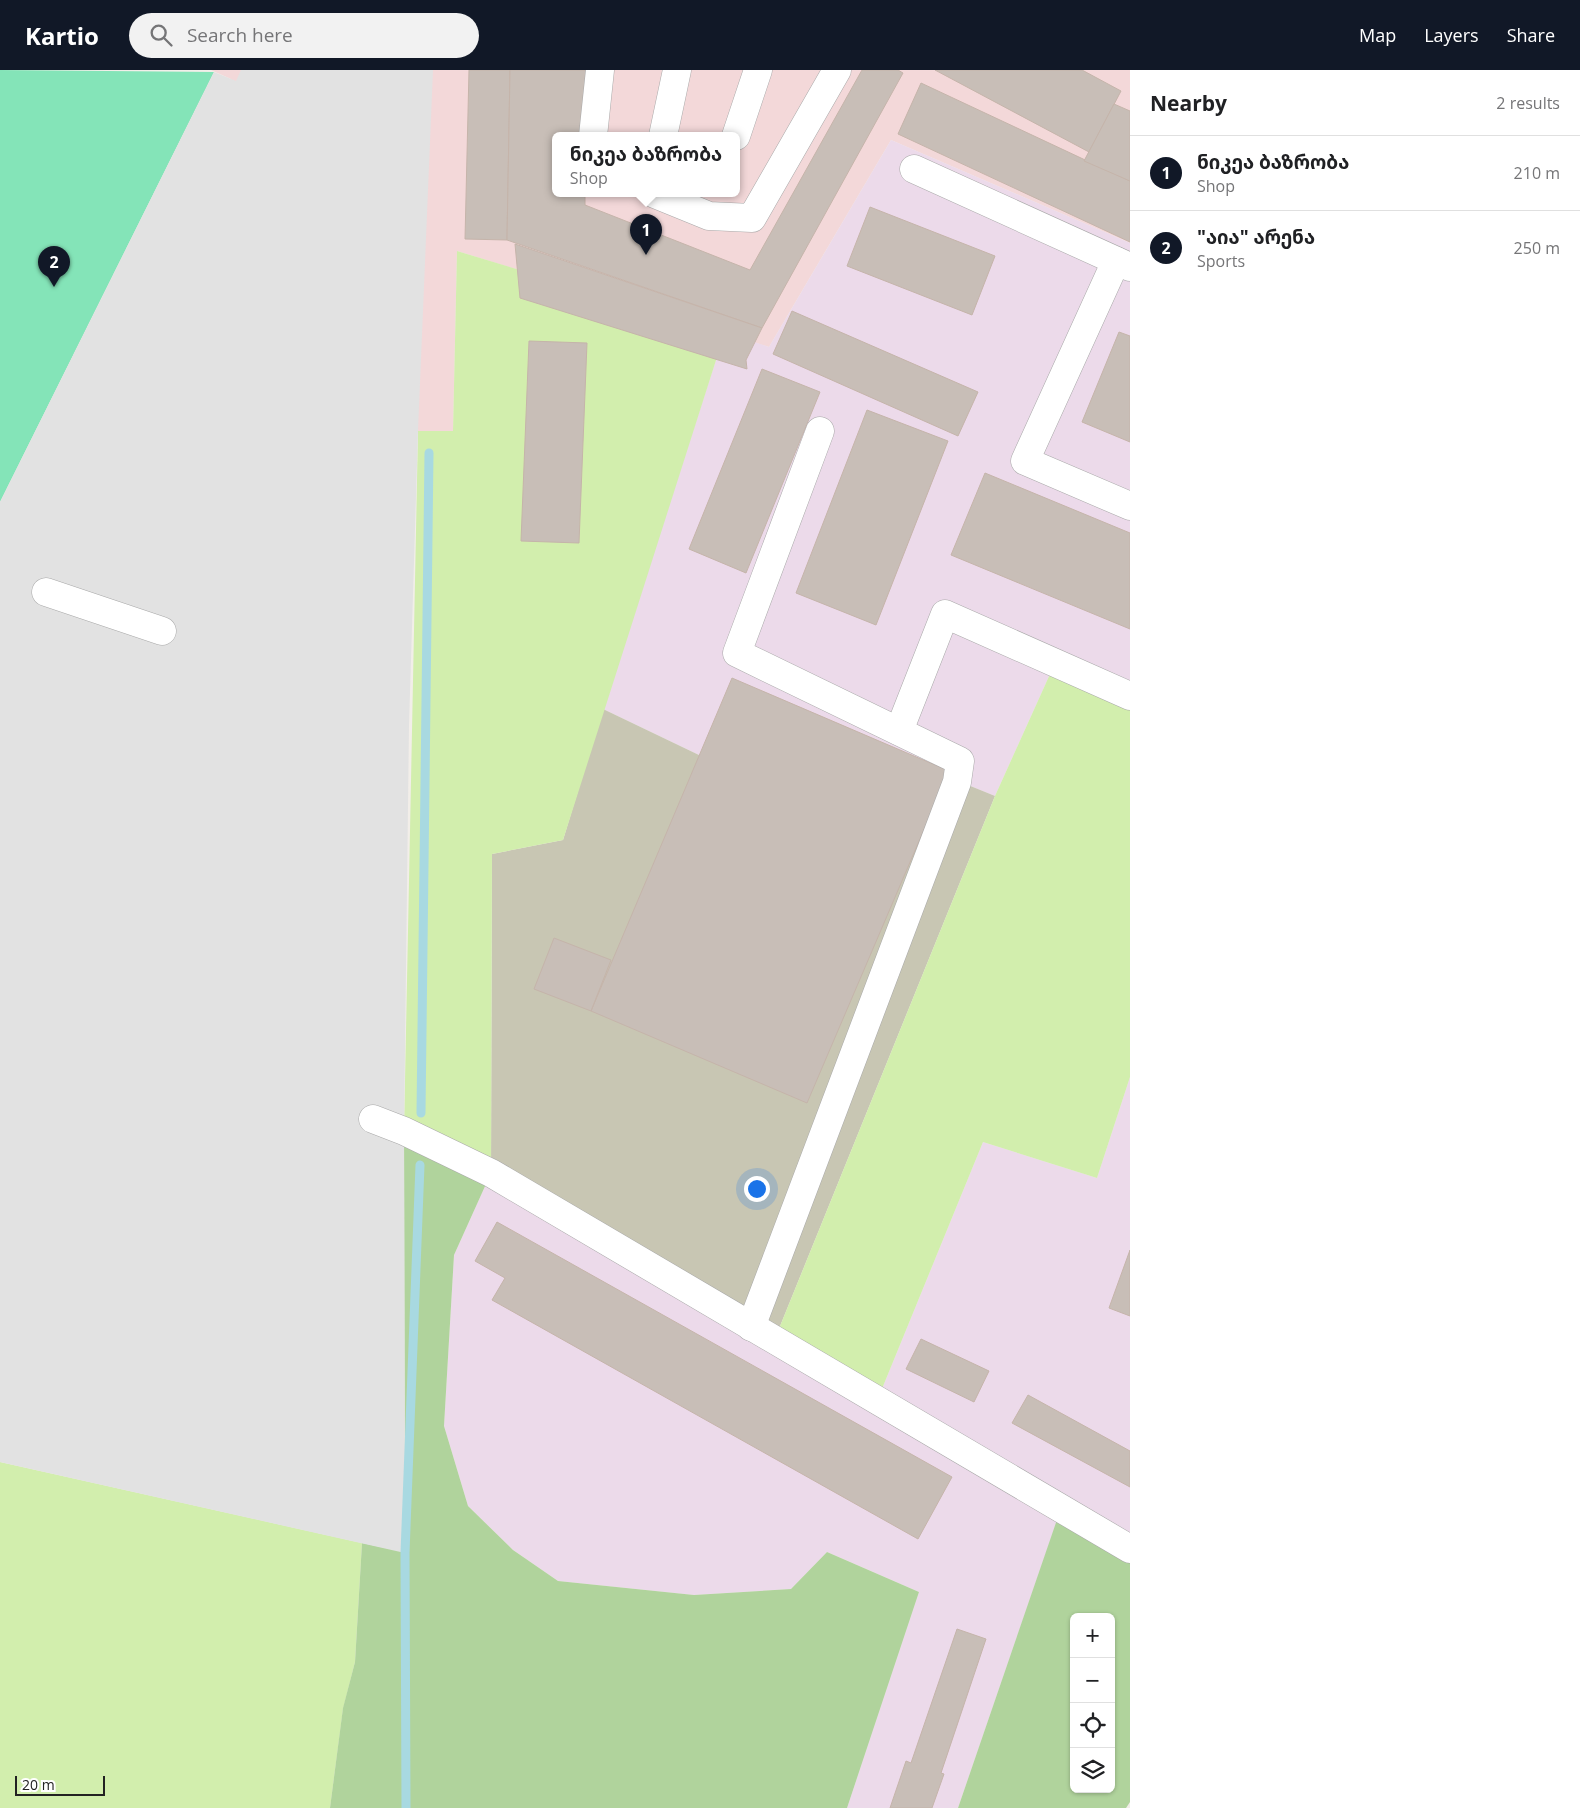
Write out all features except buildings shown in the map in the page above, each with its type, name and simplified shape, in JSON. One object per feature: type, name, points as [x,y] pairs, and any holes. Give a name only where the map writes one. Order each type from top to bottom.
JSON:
[{"type":"lane","points":[[593,132],[600,70]]},
{"type":"lane","points":[[664,132],[677,70]]},
{"type":"lane","points":[[737,132],[758,70]]},
{"type":"lane","points":[[671,197],[713,205],[752,218],[837,70]]},
{"type":"lane","points":[[914,169],[1123,264],[1025,461],[1130,506]]},
{"type":"lane","points":[[751,1327],[957,782],[960,761],[737,653],[820,431]]},
{"type":"lane","points":[[46,592],[162,631]]},
{"type":"lane","points":[[899,732],[945,614],[1130,696]]},
{"type":"lane","points":[[373,1119],[404,1131],[491,1173],[1130,1549]]},
{"type":"shaded area","points":[[211,70],[1130,70],[1130,243],[891,140],[769,347],[457,251],[453,431],[403,431],[231,79]]},
{"type":"shaded area","points":[[241,70],[433,70],[418,431],[409,725],[404,1131],[405,1553],[0,1462],[0,502],[214,72],[236,81]]},
{"type":"shaded area","points":[[891,140],[1130,243],[1130,696],[1055,663],[995,796],[760,700],[724,767],[603,709],[725,332],[769,347]]},
{"type":"shaded area","points":[[759,700],[995,796],[774,1341],[491,1173],[492,854],[563,840],[603,709],[724,767]]},
{"type":"shaded area","points":[[1130,1077],[1130,1549],[1061,1509],[958,1808],[847,1808],[919,1592],[827,1552],[791,1589],[694,1595],[558,1581],[513,1550],[468,1506],[444,1426],[454,1255],[491,1173],[877,1401],[983,1142],[1097,1178]]},
{"type":"green space","points":[[0,70],[214,72],[0,502]]},
{"type":"green space","points":[[457,251],[725,332],[563,840],[492,854],[491,1173],[404,1131],[418,431],[453,431]]},
{"type":"green space","points":[[1055,663],[1130,696],[1130,1077],[1097,1178],[983,1142],[877,1401],[774,1341],[995,796]]},
{"type":"green space","points":[[404,1131],[491,1173],[454,1255],[444,1426],[468,1506],[513,1550],[558,1581],[694,1595],[791,1589],[827,1552],[919,1592],[847,1808],[330,1808],[343,1708],[355,1662],[362,1543],[405,1552]]},
{"type":"green space","points":[[0,1462],[362,1543],[355,1662],[343,1709],[330,1808],[0,1808]]},
{"type":"green space","points":[[1061,1508],[1130,1549],[1130,1802],[1126,1808],[958,1808]]},
{"type":"waterway","points":[[421,1113],[429,453]]},
{"type":"waterway","points":[[406,1808],[405,1553],[420,1165]]},
{"type":"place","name":"ნიკეა ბაზრობა","points":[[646,255]]},
{"type":"place","name":"\"აია\" არენა","points":[[54,287]]}]
